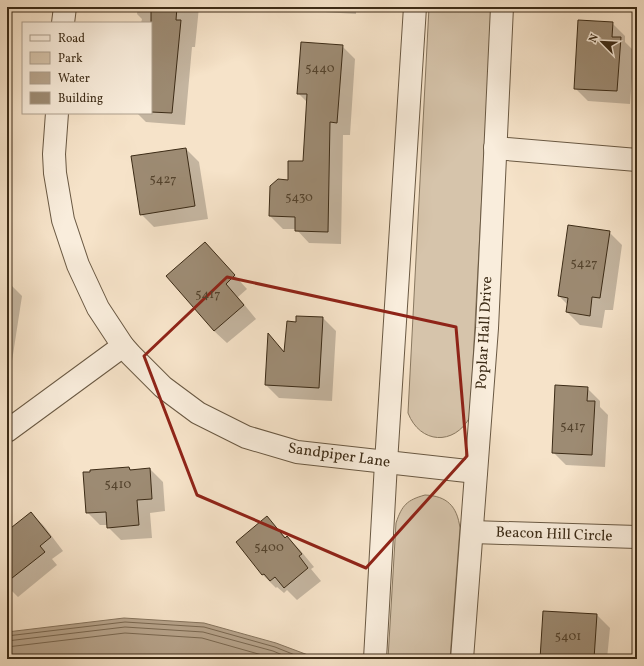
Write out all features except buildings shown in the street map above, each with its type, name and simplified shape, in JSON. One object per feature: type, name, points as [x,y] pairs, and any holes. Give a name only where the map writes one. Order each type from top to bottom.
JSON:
[{"type":"street","points":[[63,22],[65,7]]},
{"type":"street","points":[[375,659],[415,7]]},
{"type":"street","name":"Poplar Hall Drive","points":[[462,659],[487,328],[502,7]]},
{"type":"street","name":"Sandpiper Lane","points":[[57,114],[54,154],[56,173],[63,220],[78,265],[98,308],[123,346],[163,387],[198,413],[246,437],[297,452],[476,472]]},
{"type":"street","points":[[495,148],[637,160]]},
{"type":"street","points":[[7,430],[123,346]]},
{"type":"street","name":"Beacon Hill Circle","points":[[472,532],[637,537]]},
{"type":"highlighted area","points":[[227,277],[456,327],[467,456],[366,568],[197,495],[144,356]]},
{"type":"green space","points":[[429,7],[492,7],[470,417],[455,433],[447,437],[438,438],[429,436],[420,431],[413,423],[408,413]]},
{"type":"green space","points":[[425,495],[439,497],[445,500],[453,508],[459,520],[460,528],[450,659],[388,659],[396,523],[403,508],[409,501]]},
{"type":"water","points":[[124,618],[204,623],[276,643],[308,655],[309,659],[7,659],[7,632]]}]
